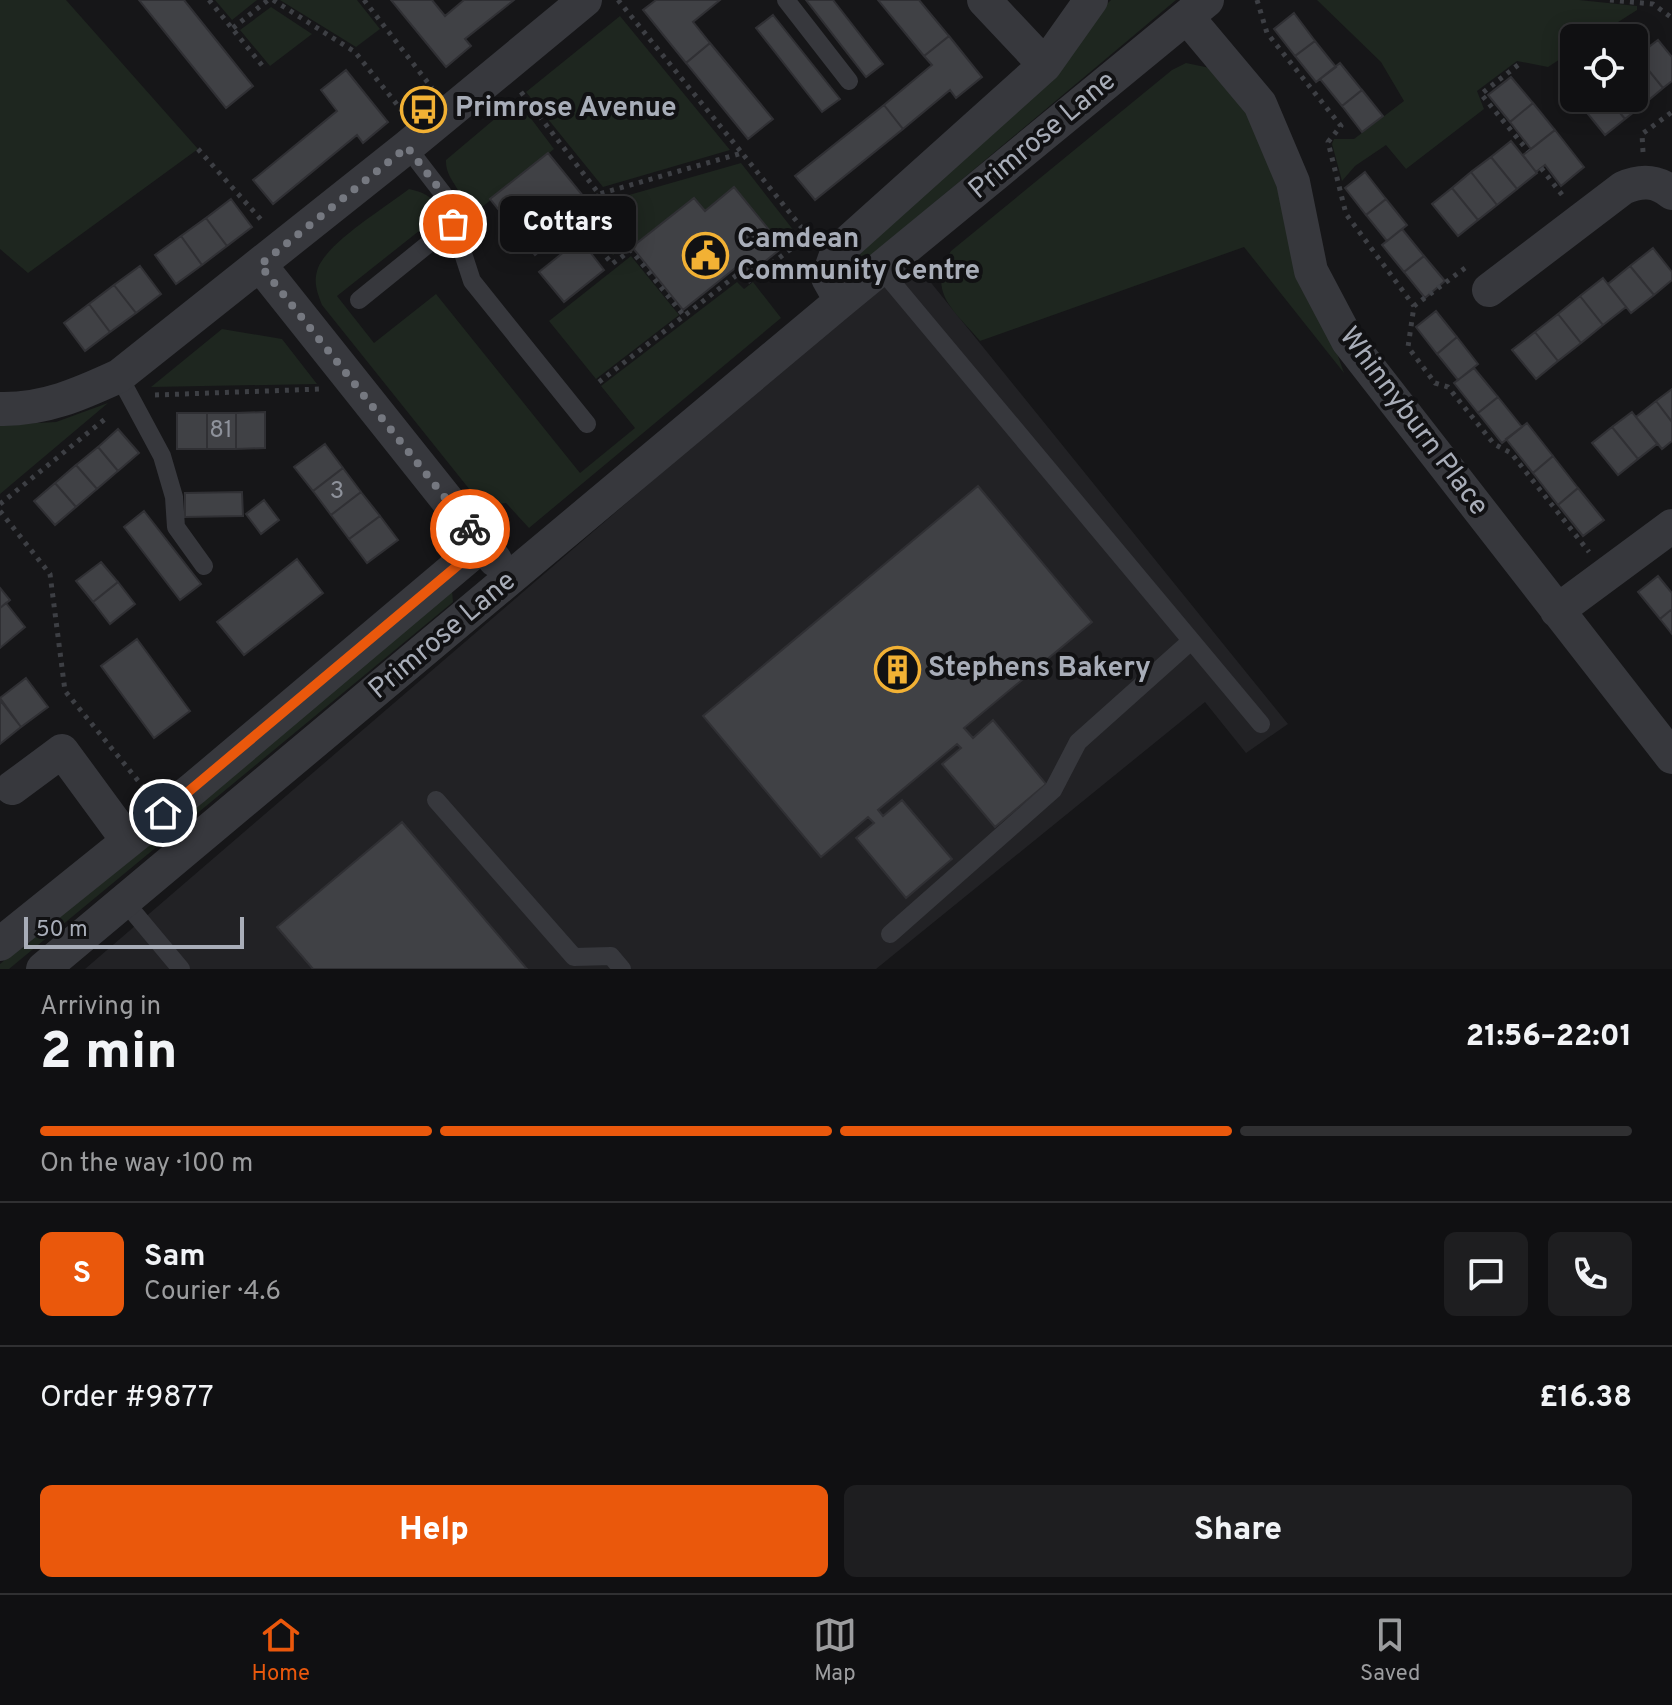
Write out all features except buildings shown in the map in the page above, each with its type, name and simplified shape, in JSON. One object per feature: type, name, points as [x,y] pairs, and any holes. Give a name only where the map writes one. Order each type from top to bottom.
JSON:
[{"type":"street","points":[[0,409],[23,409],[70,399],[119,376],[585,0]]},
{"type":"street","points":[[984,0],[1045,65]]},
{"type":"street","name":"Primrose Lane","points":[[830,264],[837,252],[1045,65],[1091,0]]},
{"type":"street","name":"Primrose Lane","points":[[43,969],[841,301],[1197,8]]},
{"type":"street","name":"Whinnyburn Place","points":[[1197,8],[1260,104],[1293,182],[1311,271],[1348,341],[1672,757]]},
{"type":"street","points":[[1489,290],[1623,188],[1659,187]]},
{"type":"street","points":[[272,255],[482,545],[511,579]]},
{"type":"street","points":[[830,264],[828,278],[841,301]]},
{"type":"street","points":[[1557,611],[1672,526]]},
{"type":"street","name":"Primrose Lane","points":[[0,944],[163,813],[482,545]]},
{"type":"street","points":[[12,788],[62,751],[128,841]]},
{"type":"lane","points":[[786,0],[849,81]]},
{"type":"lane","points":[[414,141],[444,195],[472,281],[587,424]]},
{"type":"lane","points":[[359,300],[453,224]]},
{"type":"lane","points":[[881,269],[1261,724]]},
{"type":"lane","points":[[119,376],[162,456],[174,497],[176,527],[204,566]]},
{"type":"lane","points":[[890,934],[1053,790],[1078,742],[1191,641]]},
{"type":"lane","points":[[436,800],[574,957],[611,956],[622,969]]},
{"type":"lane","points":[[125,902],[181,969]]},
{"type":"path","points":[[209,0],[265,69]]},
{"type":"path","points":[[233,28],[270,0],[355,52],[414,141]]},
{"type":"path","points":[[364,0],[450,111]]},
{"type":"path","points":[[618,0],[830,264]]},
{"type":"path","points":[[1257,0],[1267,33],[1341,126],[1328,142],[1346,214],[1414,306]]},
{"type":"path","points":[[1610,0],[1651,2],[1672,18]]},
{"type":"path","points":[[1518,65],[1481,94],[1528,151]]},
{"type":"path","points":[[502,68],[599,194],[596,210],[580,223],[612,264],[631,250],[684,316]]},
{"type":"path","points":[[1659,187],[1642,134],[1672,112]]},
{"type":"path","points":[[198,149],[272,255]]},
{"type":"path","points":[[599,194],[742,153]]},
{"type":"path","points":[[599,382],[738,274],[746,283],[808,236]]},
{"type":"path","points":[[1489,290],[1468,265],[1414,306],[1408,347],[1435,383],[1448,387],[1494,444],[1511,453],[1606,574]]},
{"type":"path","points":[[0,511],[50,574],[65,691],[163,813]]},
{"type":"shaded area","points":[[0,0],[66,0],[198,149],[28,273],[0,249]]},
{"type":"shaded area","points":[[215,0],[257,0],[232,20]]},
{"type":"shaded area","points":[[280,0],[357,0],[380,29],[356,47]]},
{"type":"shaded area","points":[[1111,0],[1176,0],[860,265],[856,260],[875,235]]},
{"type":"shaded area","points":[[1317,0],[1579,0],[1637,6],[1637,10],[1615,24],[1560,24],[1560,59],[1548,67],[1517,61],[1477,91],[1484,109],[1406,169],[1386,145],[1355,166],[1342,181],[1332,144],[1334,139],[1354,139],[1404,101],[1381,62]]},
{"type":"shaded area","points":[[271,7],[312,34],[270,66],[240,30]]},
{"type":"shaded area","points":[[620,16],[730,150],[603,187],[526,92]]},
{"type":"shaded area","points":[[1186,63],[1215,69],[1252,113],[1344,373],[1244,247],[980,341],[946,300],[941,278],[951,251],[1172,70]]},
{"type":"shaded area","points":[[517,100],[554,149],[466,220],[463,201],[449,174],[446,160]]},
{"type":"shaded area","points":[[741,163],[798,236],[783,247],[734,187],[705,211],[693,198],[632,247],[628,243],[613,255],[586,223],[622,197]]},
{"type":"shaded area","points":[[409,189],[423,193],[432,200],[442,223],[426,239],[419,231],[337,296],[374,343],[436,294],[580,473],[635,428],[601,386],[737,282],[744,289],[753,282],[781,318],[529,528],[506,503],[492,505],[478,500],[322,305],[316,278],[324,258],[345,236]]},
{"type":"shaded area","points":[[631,256],[679,315],[596,379],[549,321]]},
{"type":"shaded area","points":[[911,258],[1288,724],[1246,753],[1205,702],[876,969],[85,969]]},
{"type":"shaded area","points":[[222,329],[282,339],[317,384],[151,387]]},
{"type":"shaded area","points":[[108,403],[0,494],[0,425],[56,422]]},
{"type":"shaded area","points":[[452,591],[453,602],[9,969],[0,969],[0,964]]},
{"type":"way so far","points":[[453,224],[444,195],[407,147],[260,265],[470,529]]},
{"type":"place","name":"Primrose Avenue","points":[[424,109]]},
{"type":"place","name":"Cottars","points":[[453,224]]},
{"type":"place","name":"Camdean Community Centre","points":[[706,256]]},
{"type":"place","name":"Stephens Bakery","points":[[897,669]]},
{"type":"route","points":[[163,813],[482,545],[470,529]]}]
